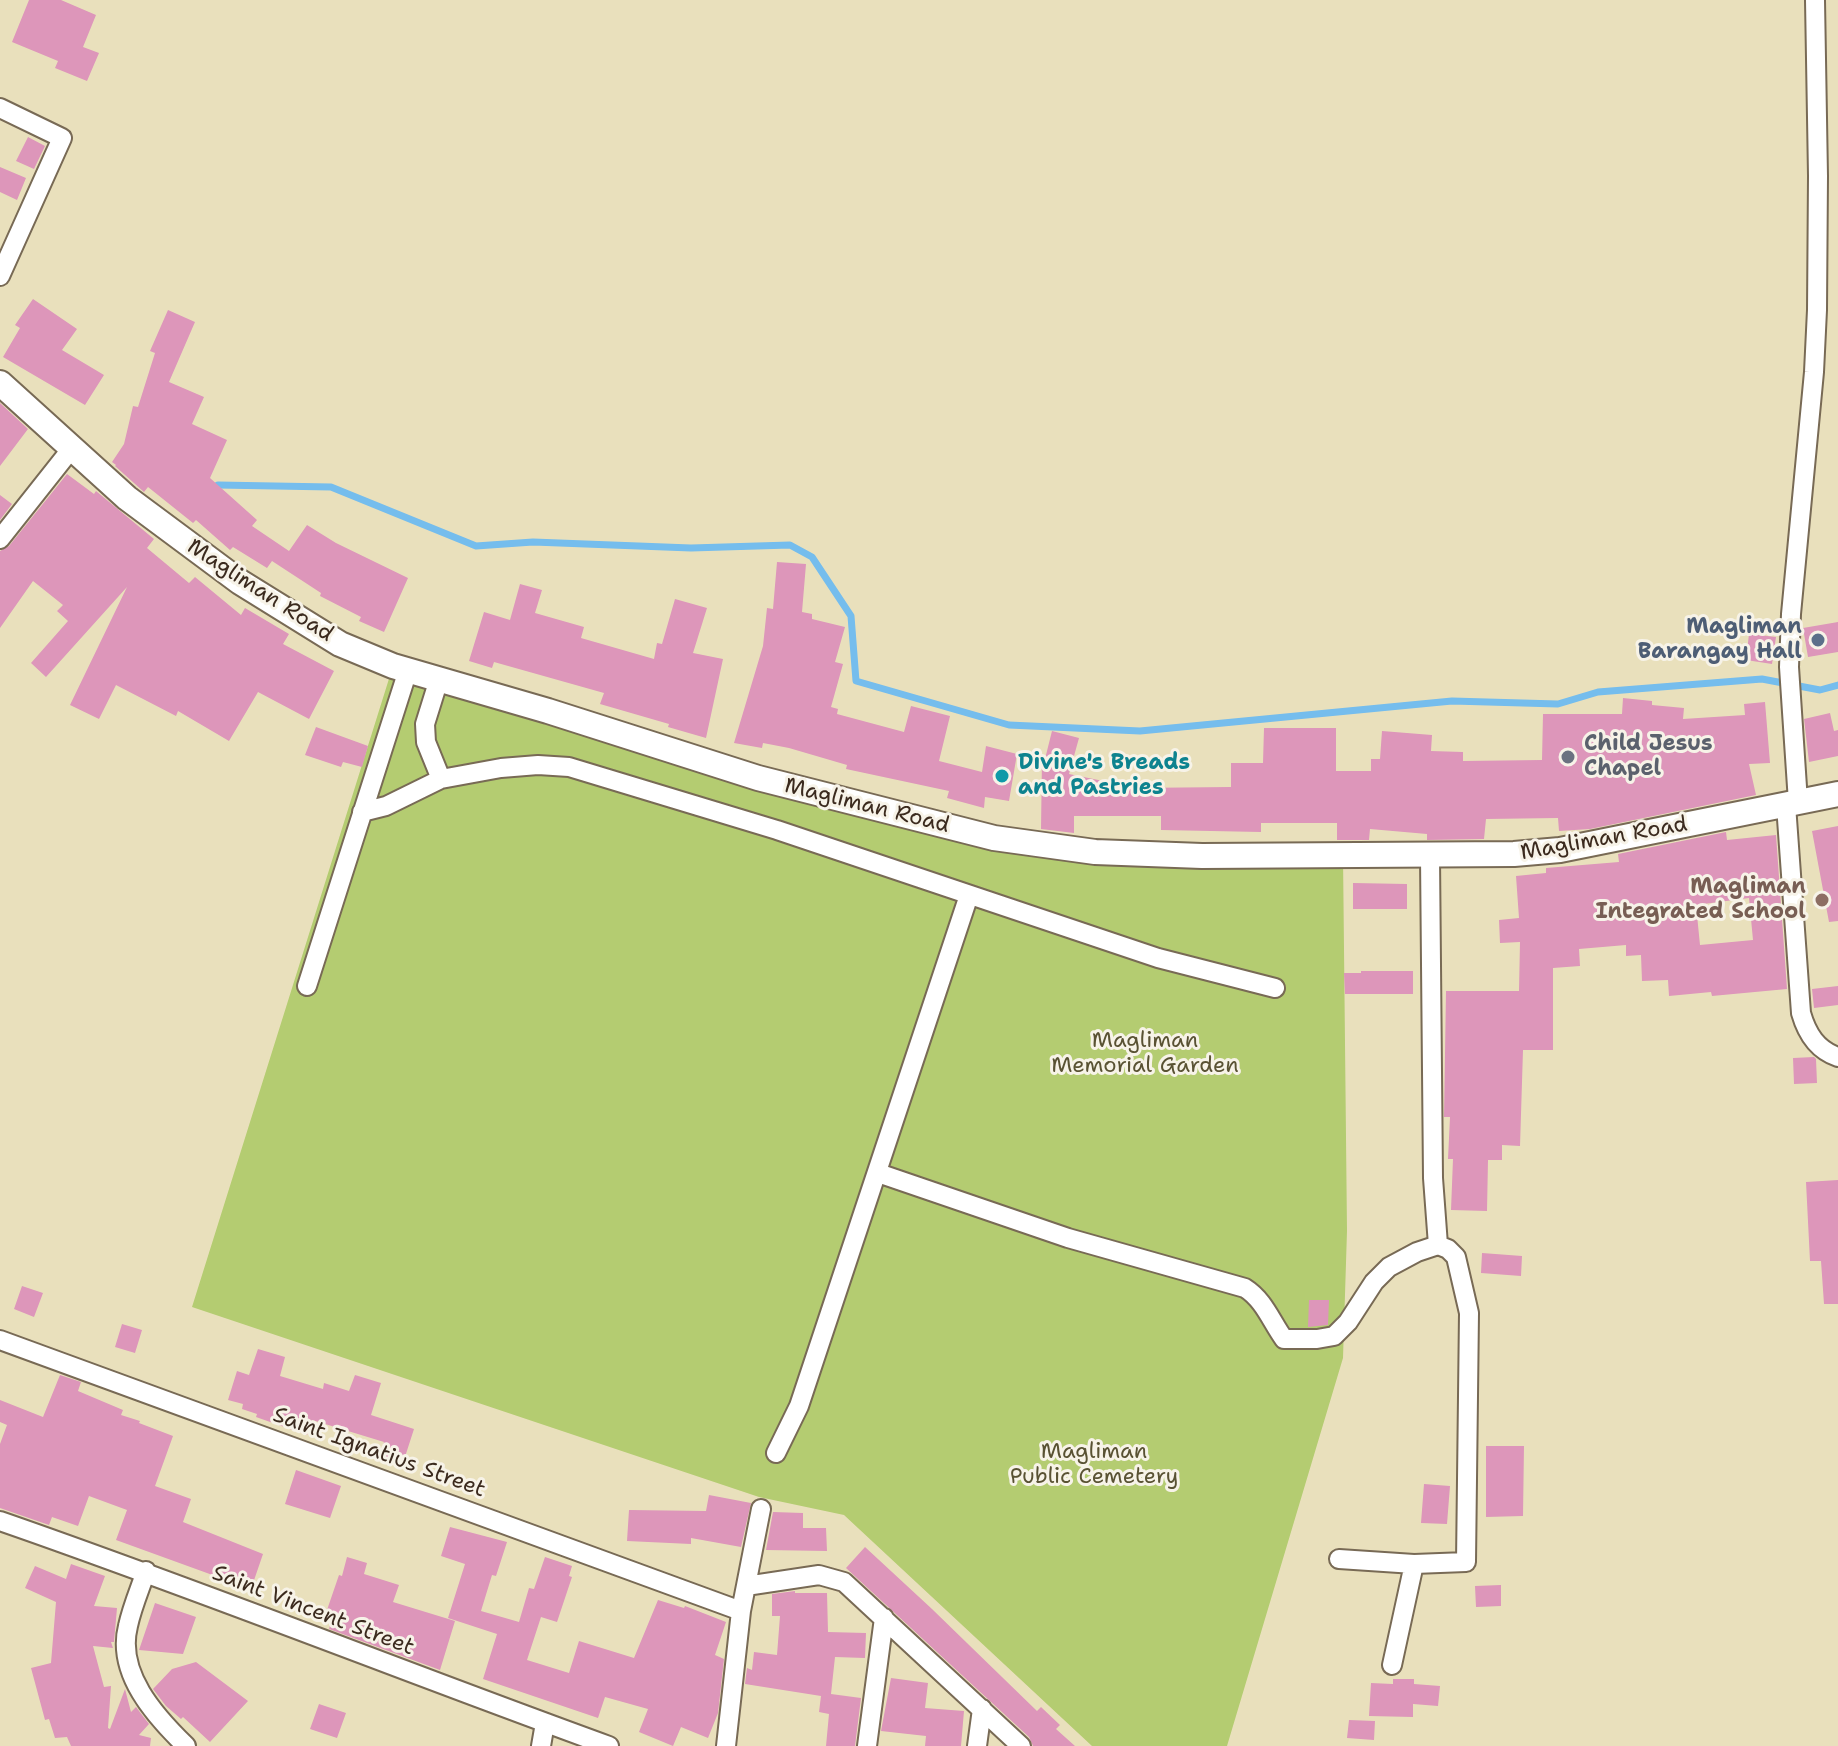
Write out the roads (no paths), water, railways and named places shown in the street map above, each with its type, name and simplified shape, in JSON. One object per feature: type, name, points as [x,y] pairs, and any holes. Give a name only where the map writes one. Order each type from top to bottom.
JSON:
[{"type":"street","points":[[1815,0],[1817,310],[1789,667],[1801,1013],[1806,1031],[1815,1042],[1827,1053],[1838,1057]]},
{"type":"street","points":[[0,108],[62,138],[0,276]]},
{"type":"street","name":"Magliman Road","points":[[0,383],[127,498],[240,582],[340,644],[408,670],[758,778],[994,838],[1095,852],[1202,856],[1430,857],[1514,854],[1560,850],[1838,794]]},
{"type":"street","points":[[0,539],[72,448]]},
{"type":"street","points":[[307,986],[408,670]]},
{"type":"street","points":[[439,679],[425,724],[426,742],[441,779]]},
{"type":"street","points":[[362,812],[386,806],[441,779],[501,768],[538,765],[591,772],[777,830],[1158,958],[1275,988]]},
{"type":"street","points":[[1430,857],[1433,1178],[1438,1245]]},
{"type":"street","points":[[776,1453],[799,1406],[969,895]]},
{"type":"street","points":[[878,1173],[1068,1238],[1245,1288],[1256,1294],[1284,1339],[1334,1336],[1389,1267],[1438,1245],[1448,1249],[1456,1257],[1469,1313],[1466,1562],[1414,1564],[1339,1559]]},
{"type":"street","name":"Saint Ignatius Street","points":[[0,1340],[741,1611]]},
{"type":"street","points":[[726,1746],[741,1611],[761,1509]]},
{"type":"street","name":"Saint Vincent Street","points":[[0,1521],[146,1571],[240,1610],[609,1746]]},
{"type":"street","points":[[1392,1665],[1414,1564]]},
{"type":"street","points":[[146,1571],[127,1629],[128,1656],[136,1686],[165,1725],[186,1746]]},
{"type":"street","points":[[746,1586],[819,1575],[844,1582],[1021,1746]]},
{"type":"street","points":[[867,1746],[884,1618]]},
{"type":"street","points":[[977,1746],[982,1709]]},
{"type":"street","points":[[541,1746],[545,1723]]},
{"type":"waterway","points":[[218,485],[331,487],[476,546],[533,542],[691,548],[790,545],[812,557],[851,616],[856,681],[1009,725],[1140,731],[1452,701],[1558,704],[1598,692],[1762,679],[1820,690],[1838,685]]},
{"type":"place","name":"Magliman Barangay Hall","points":[[1818,640]]},
{"type":"place","name":"Child Jesus Chapel","points":[[1568,757]]},
{"type":"place","name":"Divine's Breads and Pastries","points":[[1002,776]]},
{"type":"place","name":"Magliman Integrated School","points":[[1822,900]]},
{"type":"park label","name":"Magliman Memorial Garden","points":[[1145,1054]]},
{"type":"park label","name":"Magliman Public Cemetery","points":[[1094,1464]]}]
